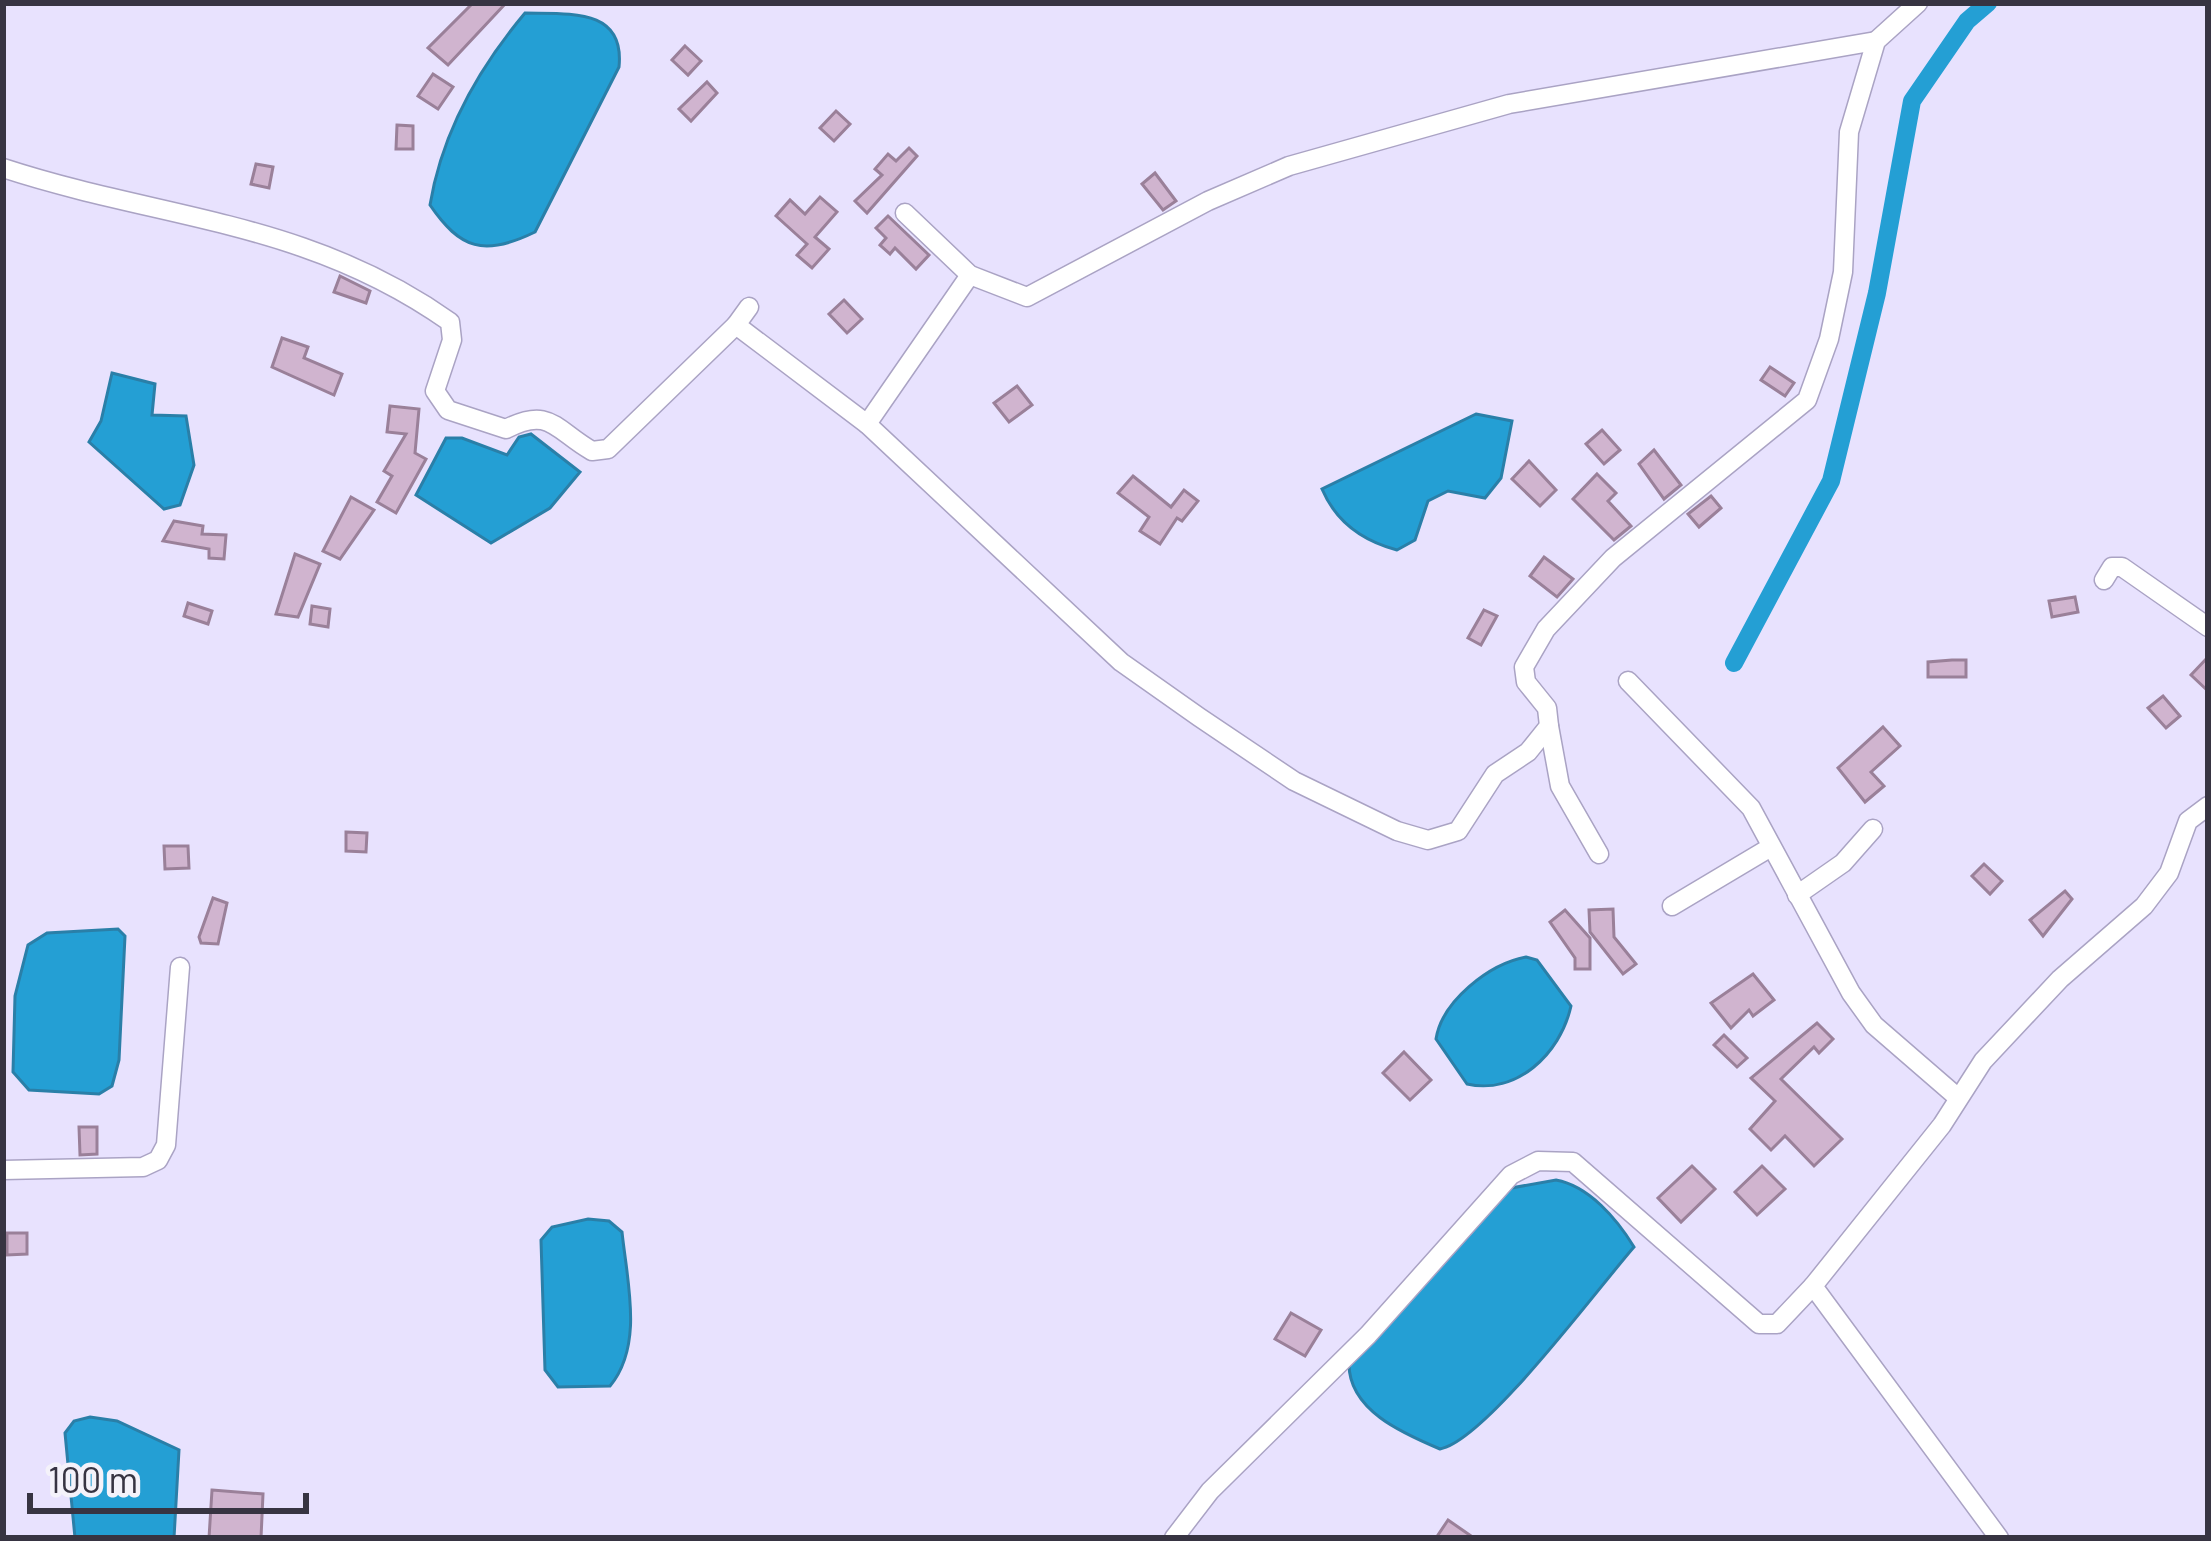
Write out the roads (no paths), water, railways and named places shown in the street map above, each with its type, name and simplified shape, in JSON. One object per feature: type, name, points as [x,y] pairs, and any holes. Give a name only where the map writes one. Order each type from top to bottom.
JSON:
[{"type":"street","points":[[1599,854],[1560,786],[1547,708],[1526,682],[1524,667],[1546,629],[1613,558],[1807,400],[1829,339],[1843,272],[1849,132],[1876,41],[1918,3]]},
{"type":"street","points":[[905,213],[970,275],[1027,297],[1208,201],[1289,166],[1509,104],[1876,41]]},
{"type":"street","points":[[3,168],[82,194],[113,195],[254,228],[351,262],[401,287],[450,322],[452,340],[435,391],[448,410],[506,429],[533,417],[544,418],[592,451],[608,449],[749,307]]},
{"type":"street","points":[[867,424],[970,275]]},
{"type":"street","points":[[736,325],[867,424],[1121,662],[1294,782],[1397,831],[1428,840],[1458,831],[1495,774],[1528,752],[1549,726]]},
{"type":"street","points":[[2104,580],[2113,567],[2135,572],[2208,627]]},
{"type":"street","points":[[1628,681],[1750,808],[1874,1025],[1956,1096]]},
{"type":"street","points":[[1174,1538],[1210,1491],[1368,1336],[1511,1175],[1538,1161],[1573,1162],[1759,1324],[1777,1324],[1905,1174],[1956,1096],[2060,980],[2144,906],[2169,873],[2188,821],[2208,806]]},
{"type":"street","points":[[1797,896],[1843,863],[1873,829]]},
{"type":"street","points":[[1672,906],[1771,847]]},
{"type":"street","points":[[3,1169],[143,1167],[158,1160],[166,1145],[180,967]]},
{"type":"street","points":[[1813,1286],[1999,1538]]},
{"type":"water","points":[[525,13],[576,15],[604,24],[619,48],[619,67],[535,232],[501,245],[475,244],[452,231],[430,205],[443,152],[464,103]]},
{"type":"water","points":[[112,373],[155,384],[152,415],[186,416],[194,465],[180,505],[164,509],[89,442],[101,421]]},
{"type":"water","points":[[1476,414],[1512,421],[1501,478],[1485,498],[1448,491],[1428,501],[1415,540],[1397,550],[1373,541],[1343,520],[1328,501],[1322,489]]},
{"type":"water","points":[[531,434],[580,472],[550,508],[491,543],[416,495],[446,438],[462,438],[507,455],[519,437]]},
{"type":"water","points":[[118,929],[125,936],[119,1060],[112,1086],[99,1094],[29,1090],[13,1072],[15,996],[28,945],[47,933]]},
{"type":"water","points":[[1526,957],[1537,960],[1571,1006],[1565,1024],[1546,1055],[1519,1077],[1485,1086],[1467,1084],[1436,1039],[1440,1025],[1469,986],[1497,967]]},
{"type":"water","points":[[1556,1180],[1580,1189],[1601,1205],[1634,1247],[1512,1392],[1460,1440],[1440,1449],[1380,1418],[1358,1394],[1349,1364],[1500,1190]]},
{"type":"water","points":[[588,1219],[609,1221],[622,1232],[631,1312],[627,1352],[610,1386],[558,1387],[545,1370],[541,1240],[552,1227]]},
{"type":"water","points":[[90,1417],[117,1421],[179,1450],[174,1538],[75,1538],[65,1433],[74,1421]]},
{"type":"waterway","points":[[1734,663],[1831,481],[1877,293],[1912,101],[1967,21],[1988,3]]}]
